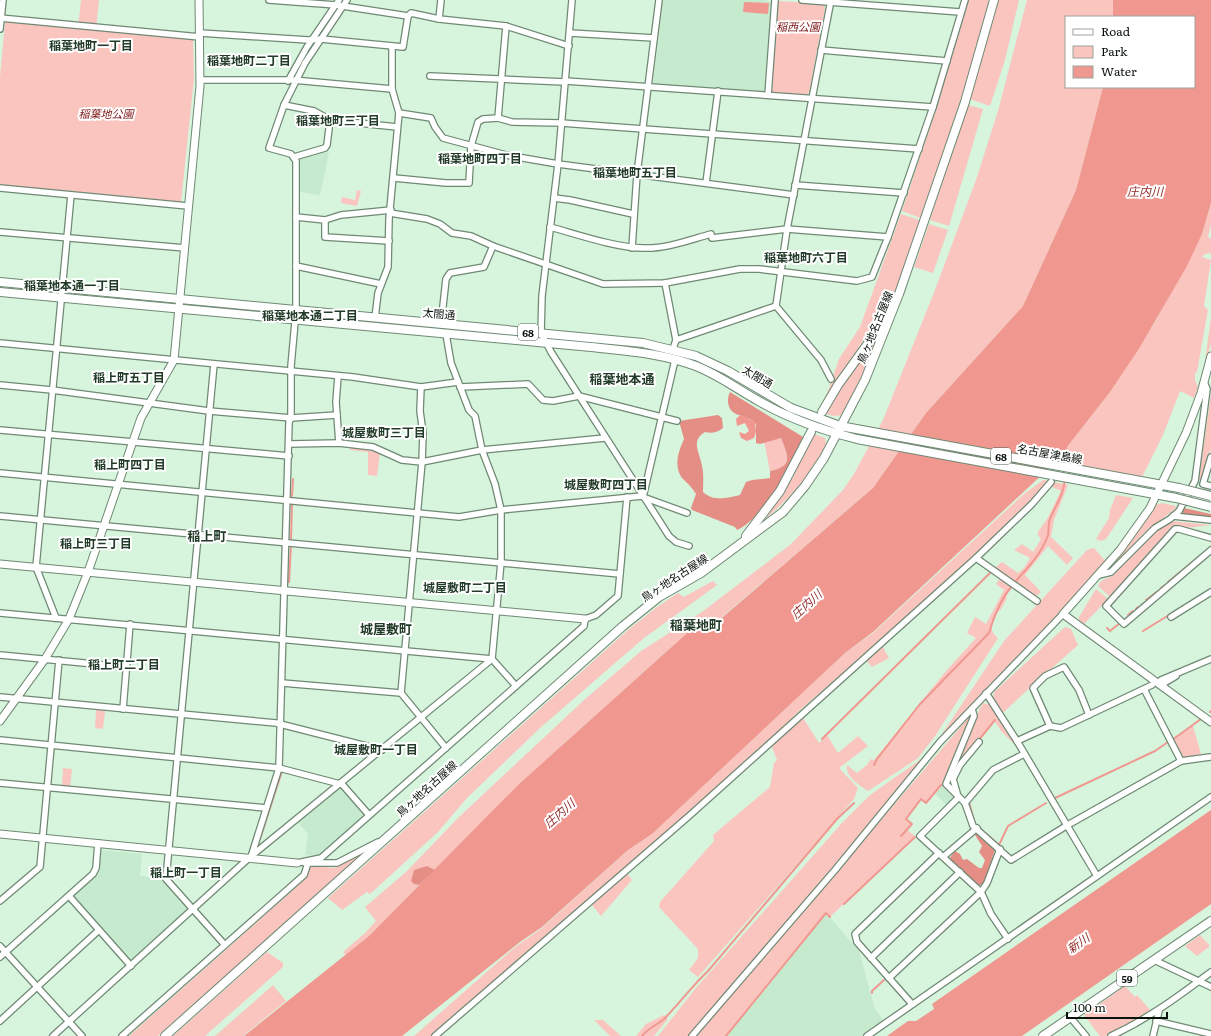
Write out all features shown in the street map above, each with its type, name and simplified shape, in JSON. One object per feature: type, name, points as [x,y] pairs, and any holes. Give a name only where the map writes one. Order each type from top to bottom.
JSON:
[{"type":"main road","name":"鳥ヶ地名古屋線","points":[[165,1036],[623,626],[659,597],[701,573],[734,550],[783,512],[795,499],[824,458],[837,434],[864,380],[899,294],[965,102],[994,0]]},
{"type":"main road","name":"太閤通","points":[[0,282],[643,343],[673,349],[696,356],[728,371],[791,408],[840,426],[859,430]]},
{"type":"main road","name":"太閤通","points":[[0,292],[295,319],[658,355],[696,366],[725,380],[756,400],[788,416],[822,430],[857,439]]},
{"type":"main road","points":[[822,412],[838,385],[886,319],[899,294]]},
{"type":"main road","name":"名古屋津島線","points":[[859,430],[1162,485]]},
{"type":"main road","points":[[734,550],[772,503],[794,466],[811,432]]},
{"type":"main road","name":"名古屋津島線","points":[[857,439],[1158,494]]},
{"type":"main road","name":"68","points":[[1162,485],[1211,496]]},
{"type":"main road","name":"68","points":[[1158,494],[1211,507]]},
{"type":"main road","name":"59","points":[[1043,1036],[1211,921]]},
{"type":"street","points":[[0,30],[3,0]]},
{"type":"street","points":[[0,721],[46,659],[69,619],[88,572],[141,418],[174,360],[200,80],[199,0]]},
{"type":"street","points":[[269,0],[338,2],[344,6],[408,16],[411,13],[439,19],[506,26],[569,46]]},
{"type":"street","points":[[250,857],[279,768],[286,590],[291,372],[296,311],[296,161],[291,154],[269,148],[284,105],[296,80],[308,58],[347,0]]},
{"type":"street","points":[[439,19],[441,0]]},
{"type":"street","points":[[572,0],[558,164],[542,296],[541,333],[546,344],[605,438],[669,536],[676,542],[689,546]]},
{"type":"street","points":[[632,248],[633,214],[637,174],[659,0]]},
{"type":"street","points":[[768,95],[775,0]]},
{"type":"street","points":[[802,0],[960,12]]},
{"type":"street","points":[[296,217],[325,220],[341,215],[391,212],[427,219],[440,224],[452,233],[471,236],[493,246],[545,265],[603,284],[665,283],[740,269],[759,268],[857,281],[872,277],[888,237],[919,149],[947,61],[960,12],[965,0]]},
{"type":"street","points":[[831,1],[787,229],[776,306],[821,360],[831,379]]},
{"type":"street","points":[[288,81],[312,40],[338,2]]},
{"type":"street","points":[[1,18],[200,35],[312,40],[321,39],[403,47],[408,16]]},
{"type":"street","points":[[498,118],[506,26]]},
{"type":"street","points":[[570,33],[654,38]]},
{"type":"street","points":[[375,318],[381,284],[388,267],[399,113],[392,89],[392,46]]},
{"type":"street","points":[[821,50],[947,61]]},
{"type":"street","points":[[430,76],[501,78],[718,91],[933,107]]},
{"type":"street","points":[[200,80],[296,80],[392,89]]},
{"type":"street","points":[[706,183],[718,91]]},
{"type":"street","points":[[284,105],[314,111],[330,120],[397,127]]},
{"type":"street","points":[[399,113],[431,118],[435,127],[443,138],[506,155],[558,164],[794,195]]},
{"type":"street","points":[[394,178],[446,183],[469,183],[471,146],[478,122],[483,119],[498,118],[512,122],[562,123],[919,149]]},
{"type":"street","points":[[294,157],[325,148],[327,145],[330,120]]},
{"type":"street","points":[[795,185],[904,193]]},
{"type":"street","points":[[0,188],[188,206]]},
{"type":"street","points":[[56,618],[36,567],[71,195]]},
{"type":"street","points":[[554,198],[570,200],[633,214]]},
{"type":"street","points":[[325,220],[325,237],[389,241]]},
{"type":"street","points":[[550,227],[632,248],[665,246],[712,236],[787,229],[888,237]]},
{"type":"street","points":[[0,232],[184,248]]},
{"type":"street","points":[[442,324],[446,279],[450,273],[484,267],[493,246]]},
{"type":"street","points":[[296,266],[381,284]]},
{"type":"street","points":[[665,283],[676,340],[673,349]]},
{"type":"street","points":[[676,340],[776,306]]},
{"type":"street","points":[[53,1036],[194,910],[250,857],[492,659],[501,562],[501,510],[495,484],[482,450],[475,416],[469,410],[448,352],[446,334]]},
{"type":"street","points":[[0,343],[338,376],[420,387],[528,384],[543,400],[553,402],[579,396],[677,421]]},
{"type":"street","points":[[692,1036],[835,870],[940,742],[1063,614],[1120,550],[1150,508],[1158,494],[1186,433],[1204,382],[1211,356]]},
{"type":"street","points":[[642,496],[675,360]]},
{"type":"street","points":[[214,364],[166,879],[224,944]]},
{"type":"street","points":[[338,376],[337,415],[339,443]]},
{"type":"street","points":[[1099,575],[1111,572],[1149,533],[1179,511],[1195,481],[1207,389],[1204,382]]},
{"type":"street","points":[[0,385],[52,390],[209,411],[291,418],[337,415]]},
{"type":"street","points":[[420,387],[420,411],[423,433],[422,462],[401,693],[446,748]]},
{"type":"street","points":[[0,430],[289,456]]},
{"type":"street","points":[[289,444],[339,443],[373,447],[402,460],[422,462],[482,450],[605,438]]},
{"type":"street","points":[[1211,457],[1203,484],[1211,486]]},
{"type":"street","points":[[0,473],[459,517],[501,510],[642,496],[687,512]]},
{"type":"street","points":[[435,1036],[654,848],[976,558],[1032,504],[1052,482]]},
{"type":"street","points":[[0,564],[584,619],[596,615],[618,596],[627,497]]},
{"type":"street","points":[[0,516],[620,574]]},
{"type":"street","points":[[1173,516],[1211,520]]},
{"type":"street","points":[[1211,538],[1175,529],[1106,606],[1124,624],[1211,550]]},
{"type":"street","points":[[976,558],[1037,601]]},
{"type":"street","points":[[1171,617],[1211,592]]},
{"type":"street","points":[[0,613],[492,659],[516,686]]},
{"type":"street","points":[[1063,614],[1161,683],[1211,722]]},
{"type":"street","points":[[297,863],[321,858],[584,626],[584,619]]},
{"type":"street","points":[[122,709],[130,624]]},
{"type":"street","points":[[0,655],[126,667]]},
{"type":"street","points":[[1161,683],[1179,675],[1182,670],[1211,658]]},
{"type":"street","points":[[0,901],[40,867],[59,660]]},
{"type":"street","points":[[1050,726],[1033,688],[1045,676],[1064,666],[1079,690],[1089,715]]},
{"type":"street","points":[[282,683],[401,693]]},
{"type":"street","points":[[1017,741],[1050,726],[1061,728],[1152,685]]},
{"type":"street","points":[[1144,689],[1181,761]]},
{"type":"street","points":[[986,693],[1017,741],[1097,876]]},
{"type":"street","points":[[0,697],[281,724],[382,750]]},
{"type":"street","points":[[972,710],[974,716],[946,784],[965,803],[973,826],[1011,860],[1066,826],[1181,761],[1210,757]]},
{"type":"street","points":[[0,740],[279,768],[341,783],[369,815]]},
{"type":"street","points":[[959,796],[953,779],[960,765],[979,742]]},
{"type":"street","points":[[965,803],[993,770],[1024,754]]},
{"type":"street","points":[[0,783],[266,808]]},
{"type":"street","points":[[959,796],[920,836],[982,892],[991,914],[1008,939]]},
{"type":"street","points":[[867,1036],[1211,797]]},
{"type":"street","points":[[912,1004],[857,942],[855,934],[941,855],[977,828]]},
{"type":"street","points":[[0,834],[250,857],[308,864],[337,863],[387,838]]},
{"type":"street","points":[[0,957],[93,874],[96,868],[98,843]]},
{"type":"street","points":[[889,978],[982,892],[1000,849]]},
{"type":"street","points":[[122,1036],[224,944],[304,875],[308,864]]},
{"type":"street","points":[[871,958],[960,872]]},
{"type":"street","points":[[69,896],[131,966]]},
{"type":"street","points":[[0,1021],[100,930]]},
{"type":"street","points":[[0,946],[82,1036]]},
{"type":"street","points":[[1154,960],[1211,988]]},
{"type":"street","points":[[1111,1036],[1138,1024],[1159,1011],[1211,972]]},
{"type":"street","points":[[1153,1036],[1159,1011]]},
{"type":"street","points":[[1070,1017],[1086,1036]]},
{"type":"street","points":[[1156,1021],[1211,1034]]},
{"type":"shaded area","points":[[663,0],[765,0],[773,3],[767,91],[653,85]]},
{"type":"shaded area","points":[[324,152],[329,153],[320,195],[300,192],[300,157]]},
{"type":"shaded area","points":[[730,392],[803,437],[793,461],[767,503],[746,524],[737,530],[735,527],[692,510],[691,508],[696,494],[682,478],[679,473],[677,463],[680,448],[684,439],[679,421],[718,415],[722,418],[723,428],[715,432],[705,432],[700,436],[697,443],[703,469],[703,492],[707,495],[721,498],[740,495],[746,482],[770,478],[770,471],[778,469],[786,463],[786,450],[781,438],[760,444],[756,443],[756,424],[748,418],[735,414],[732,411],[728,402]]},
{"type":"shaded area","points":[[1184,508],[1211,514],[1211,517],[1184,515],[1182,511]]},
{"type":"shaded area","points":[[942,786],[954,796],[948,806],[935,794]]},
{"type":"shaded area","points":[[340,788],[343,788],[363,813],[363,817],[319,856],[305,855],[308,834],[298,822]]},
{"type":"shaded area","points":[[976,831],[995,849],[985,881],[981,885],[977,885],[949,859],[955,851],[960,854],[963,860],[967,859],[979,868],[982,868],[985,860],[979,852],[982,846],[975,835]]},
{"type":"shaded area","points":[[101,850],[142,854],[140,876],[161,878],[187,907],[187,912],[134,960],[130,960],[73,896],[96,876],[99,870]]},
{"type":"shaded area","points":[[427,866],[435,870],[419,885],[414,884],[411,881],[414,870]]},
{"type":"shaded area","points":[[826,913],[859,951],[875,1009],[883,1020],[861,1036],[726,1036]]},
{"type":"green space","name":"稲葉地公園","points":[[81,0],[99,0],[96,29],[193,39],[194,79],[181,202],[0,185],[0,77],[5,23],[7,21],[78,28]]},
{"type":"green space","points":[[968,0],[989,0],[986,20],[965,91],[923,219],[902,211],[936,109]]},
{"type":"green space","points":[[998,0],[1019,0],[1005,60],[990,106],[970,99]]},
{"type":"green space","points":[[1027,0],[1113,0],[1113,16],[1065,16],[1065,88],[1103,88],[1076,190],[1023,306],[926,413],[873,488],[716,622],[695,626],[519,784],[435,870],[427,866],[414,884],[419,885],[369,936],[346,955],[343,952],[365,933],[376,921],[365,907],[406,872],[459,817],[583,701],[641,651],[702,612],[791,544],[843,490],[854,474],[883,420],[935,290],[976,180],[998,111]]},
{"type":"green space","name":"稲西公園","points":[[779,1],[823,4],[825,8],[809,93],[806,95],[773,93],[771,91],[777,3]]},
{"type":"green space","points":[[968,105],[983,109],[949,226],[930,220]]},
{"type":"green space","points":[[357,190],[361,191],[357,206],[341,203],[342,197],[355,200]]},
{"type":"green space","points":[[1211,203],[1211,224],[1208,237],[1211,239],[1211,253],[1205,254],[1202,257],[1211,260],[1204,306],[1208,310],[1197,372],[1195,373],[1195,380],[1198,387],[1194,398],[1180,391],[1163,435],[1142,477],[1068,463],[1067,447],[1110,392],[1155,322],[1202,234]]},
{"type":"green space","points":[[901,214],[922,221],[896,293],[886,310],[879,312],[819,411],[818,410],[828,391],[839,359],[860,327]]},
{"type":"green space","points":[[929,224],[948,230],[933,273],[914,267]]},
{"type":"green space","points":[[1211,317],[1211,343],[1204,369]]},
{"type":"green space","points":[[879,336],[861,378],[842,415],[834,416],[826,414],[849,373]]},
{"type":"green space","points":[[1211,393],[1211,449],[1201,480],[1199,480]]},
{"type":"green space","points":[[814,434],[825,438],[826,444],[820,455],[800,485],[765,519],[792,479]]},
{"type":"green space","points":[[781,438],[787,455],[786,463],[778,469],[770,471],[764,441]]},
{"type":"green space","points":[[351,446],[380,452],[377,476],[368,475],[368,452],[350,450]]},
{"type":"green space","points":[[1043,480],[1049,481],[1012,521],[907,618],[800,710],[745,766],[466,1007],[430,1036],[414,1036],[514,948],[542,928],[628,850],[652,834],[845,653],[873,633],[1024,494]]},
{"type":"green space","points":[[1055,482],[1068,485],[1054,520],[1051,537],[1073,558],[1067,565],[1048,546],[1025,575],[1041,592],[1035,597],[996,569],[996,567],[1002,562],[1018,573],[1024,568],[1030,558],[1014,550],[1022,544],[1033,552],[1041,539],[1037,534],[1039,533],[1038,531],[1048,517],[1061,491],[1052,487]]},
{"type":"green space","points":[[1116,495],[1133,498],[1106,539],[1101,541],[1096,539],[1109,518],[1110,510]]},
{"type":"green space","points":[[1162,503],[1176,506],[1175,509],[1145,532],[1112,566],[1156,505]]},
{"type":"green space","points":[[1171,521],[1211,525],[1186,528],[1174,525],[1110,597],[1098,586],[1101,581],[1112,576],[1150,535]]},
{"type":"green space","points":[[1094,548],[1106,562],[1057,617],[940,737],[1004,641],[1087,550]]},
{"type":"green space","points":[[1001,577],[1012,587],[993,622],[992,629],[998,638],[935,736],[918,758],[868,791],[850,777],[847,765],[857,773],[867,765],[871,759],[874,760],[947,670],[976,638],[967,633],[975,617],[986,624],[1004,590],[996,584]]},
{"type":"green space","points":[[713,581],[717,585],[644,638],[540,728],[467,798],[438,832],[370,894],[367,892],[342,910],[328,898],[628,630],[657,607],[678,593],[684,597]]},
{"type":"green space","points":[[1096,589],[1108,599],[1084,624],[1079,620],[1079,617]]},
{"type":"green space","points":[[1065,627],[1071,629],[1078,645],[1052,668],[1053,671],[1043,675],[1003,713],[993,698],[994,692]]},
{"type":"green space","points":[[881,644],[889,658],[872,667],[865,659]]},
{"type":"green space","points":[[983,703],[991,705],[1018,748],[1001,731],[994,720],[959,763],[950,781],[975,718]]},
{"type":"green space","points":[[96,710],[105,711],[103,729],[95,728]]},
{"type":"green space","points":[[970,716],[945,781],[926,803],[921,800],[906,819],[912,824],[907,830],[915,836],[830,917],[826,914],[726,1036],[696,1036]]},
{"type":"green space","points":[[800,717],[803,718],[819,743],[827,735],[838,753],[858,736],[868,746],[839,768],[858,788],[854,799],[698,977],[689,970],[698,958],[698,949],[659,907],[660,902],[714,841],[713,835],[770,787],[774,763],[777,760],[771,745]]},
{"type":"green space","points":[[1193,726],[1201,754],[1181,758],[1172,741]]},
{"type":"green space","points":[[924,757],[689,1036],[658,1036],[696,988],[842,823],[870,795]]},
{"type":"green space","points":[[63,768],[72,769],[70,787],[62,786]]},
{"type":"green space","points":[[366,851],[158,1036],[129,1036],[306,878],[311,866],[335,868]]},
{"type":"green space","points":[[627,874],[632,880],[601,916],[592,905]]},
{"type":"green space","points":[[1200,935],[1210,946],[1197,956],[1185,946]]},
{"type":"green space","points":[[267,952],[283,963],[283,967],[205,1036],[173,1036]]},
{"type":"green space","points":[[273,985],[286,1001],[243,1036],[215,1036]]},
{"type":"green space","points":[[1125,986],[1135,997],[1137,995],[1152,1012],[1135,1023],[1105,1036],[1100,1036],[1084,1015]]},
{"type":"green space","points":[[664,1015],[668,1019],[654,1036],[636,1036],[646,1024]]},
{"type":"green space","points":[[594,1020],[603,1020],[621,1036],[610,1036]]},
{"type":"water","name":"庄内川","points":[[1113,0],[1211,0],[1211,203],[1202,234],[1187,266],[1140,347],[1110,392],[1067,447],[1068,463],[1064,465],[1061,457],[873,632],[845,653],[652,834],[628,850],[542,927],[520,942],[402,1036],[244,1036],[369,936],[519,784],[695,626],[717,622],[873,488],[926,413],[1023,306],[1076,190],[1103,88],[1195,88],[1195,16],[1113,16]]},
{"type":"water","points":[[744,2],[769,3],[768,14],[743,12]]},
{"type":"water","points":[[739,416],[744,416],[755,422],[756,432],[754,438],[747,441],[741,438],[739,432],[745,434],[749,431],[745,423],[737,426],[736,419]]},
{"type":"water","name":"新川","points":[[1211,810],[1211,904],[1022,1036],[887,1036],[908,1021],[916,1021],[934,1009],[932,1004]]},
{"type":"waterway","points":[[292,496],[293,479]]},
{"type":"waterway","points":[[1014,583],[1034,560],[1045,542],[1048,535],[1049,521],[1061,496],[1065,479]]},
{"type":"waterway","points":[[291,539],[292,505]]},
{"type":"waterway","points":[[289,582],[291,545]]},
{"type":"waterway","points":[[1168,582],[1201,555]]},
{"type":"waterway","points":[[822,739],[992,571]]},
{"type":"waterway","points":[[1161,588],[1165,585]]},
{"type":"waterway","points":[[874,765],[877,759],[920,704],[989,633],[998,608],[1012,586]]},
{"type":"waterway","points":[[1146,600],[1158,591]]},
{"type":"waterway","points":[[1128,615],[1133,611]]},
{"type":"waterway","points":[[1143,631],[1169,615]]},
{"type":"waterway","points":[[1107,628],[1110,631],[1120,623]]},
{"type":"waterway","points":[[1172,740],[1201,719]]},
{"type":"waterway","points":[[978,741],[995,720]]},
{"type":"waterway","points":[[1055,798],[1155,751],[1168,742]]},
{"type":"waterway","points":[[260,839],[282,771]]},
{"type":"waterway","points":[[901,836],[912,824],[906,819],[921,799],[926,803],[941,785]]},
{"type":"waterway","points":[[969,802],[975,824],[999,845],[1008,826],[1046,803]]},
{"type":"waterway","points":[[642,1036],[664,1019],[708,971],[837,819],[854,803]]},
{"type":"waterway","points":[[844,904],[915,837]]},
{"type":"waterway","points":[[993,859],[997,849]]},
{"type":"waterway","points":[[726,1036],[826,913],[830,917]]},
{"type":"waterway","points":[[872,993],[872,991],[884,980]]},
{"type":"district","name":"稲葉地町一丁目","points":[[91,45]]},
{"type":"district","name":"稲葉地町二丁目","points":[[249,60]]},
{"type":"district","name":"稲葉地町三丁目","points":[[338,120]]},
{"type":"district","name":"稲葉地町四丁目","points":[[480,158]]},
{"type":"district","name":"稲葉地町五丁目","points":[[635,172]]},
{"type":"district","name":"稲葉地町六丁目","points":[[806,257]]},
{"type":"district","name":"稲葉地本通一丁目","points":[[72,285]]},
{"type":"district","name":"稲葉地本通二丁目","points":[[310,315]]},
{"type":"district","name":"稲上町五丁目","points":[[129,377]]},
{"type":"district","name":"稲葉地本通","points":[[622,378]]},
{"type":"district","name":"城屋敷町三丁目","points":[[384,432]]},
{"type":"district","name":"稲上町四丁目","points":[[130,464]]},
{"type":"district","name":"城屋敷町四丁目","points":[[606,484]]},
{"type":"district","name":"稲上町","points":[[207,535]]},
{"type":"district","name":"稲上町三丁目","points":[[96,543]]},
{"type":"district","name":"城屋敷町二丁目","points":[[465,587]]},
{"type":"district","name":"稲葉地町","points":[[696,624]]},
{"type":"district","name":"城屋敷町","points":[[386,628]]},
{"type":"district","name":"稲上町二丁目","points":[[124,664]]},
{"type":"district","name":"城屋敷町一丁目","points":[[376,749]]},
{"type":"district","name":"稲上町一丁目","points":[[186,872]]}]
